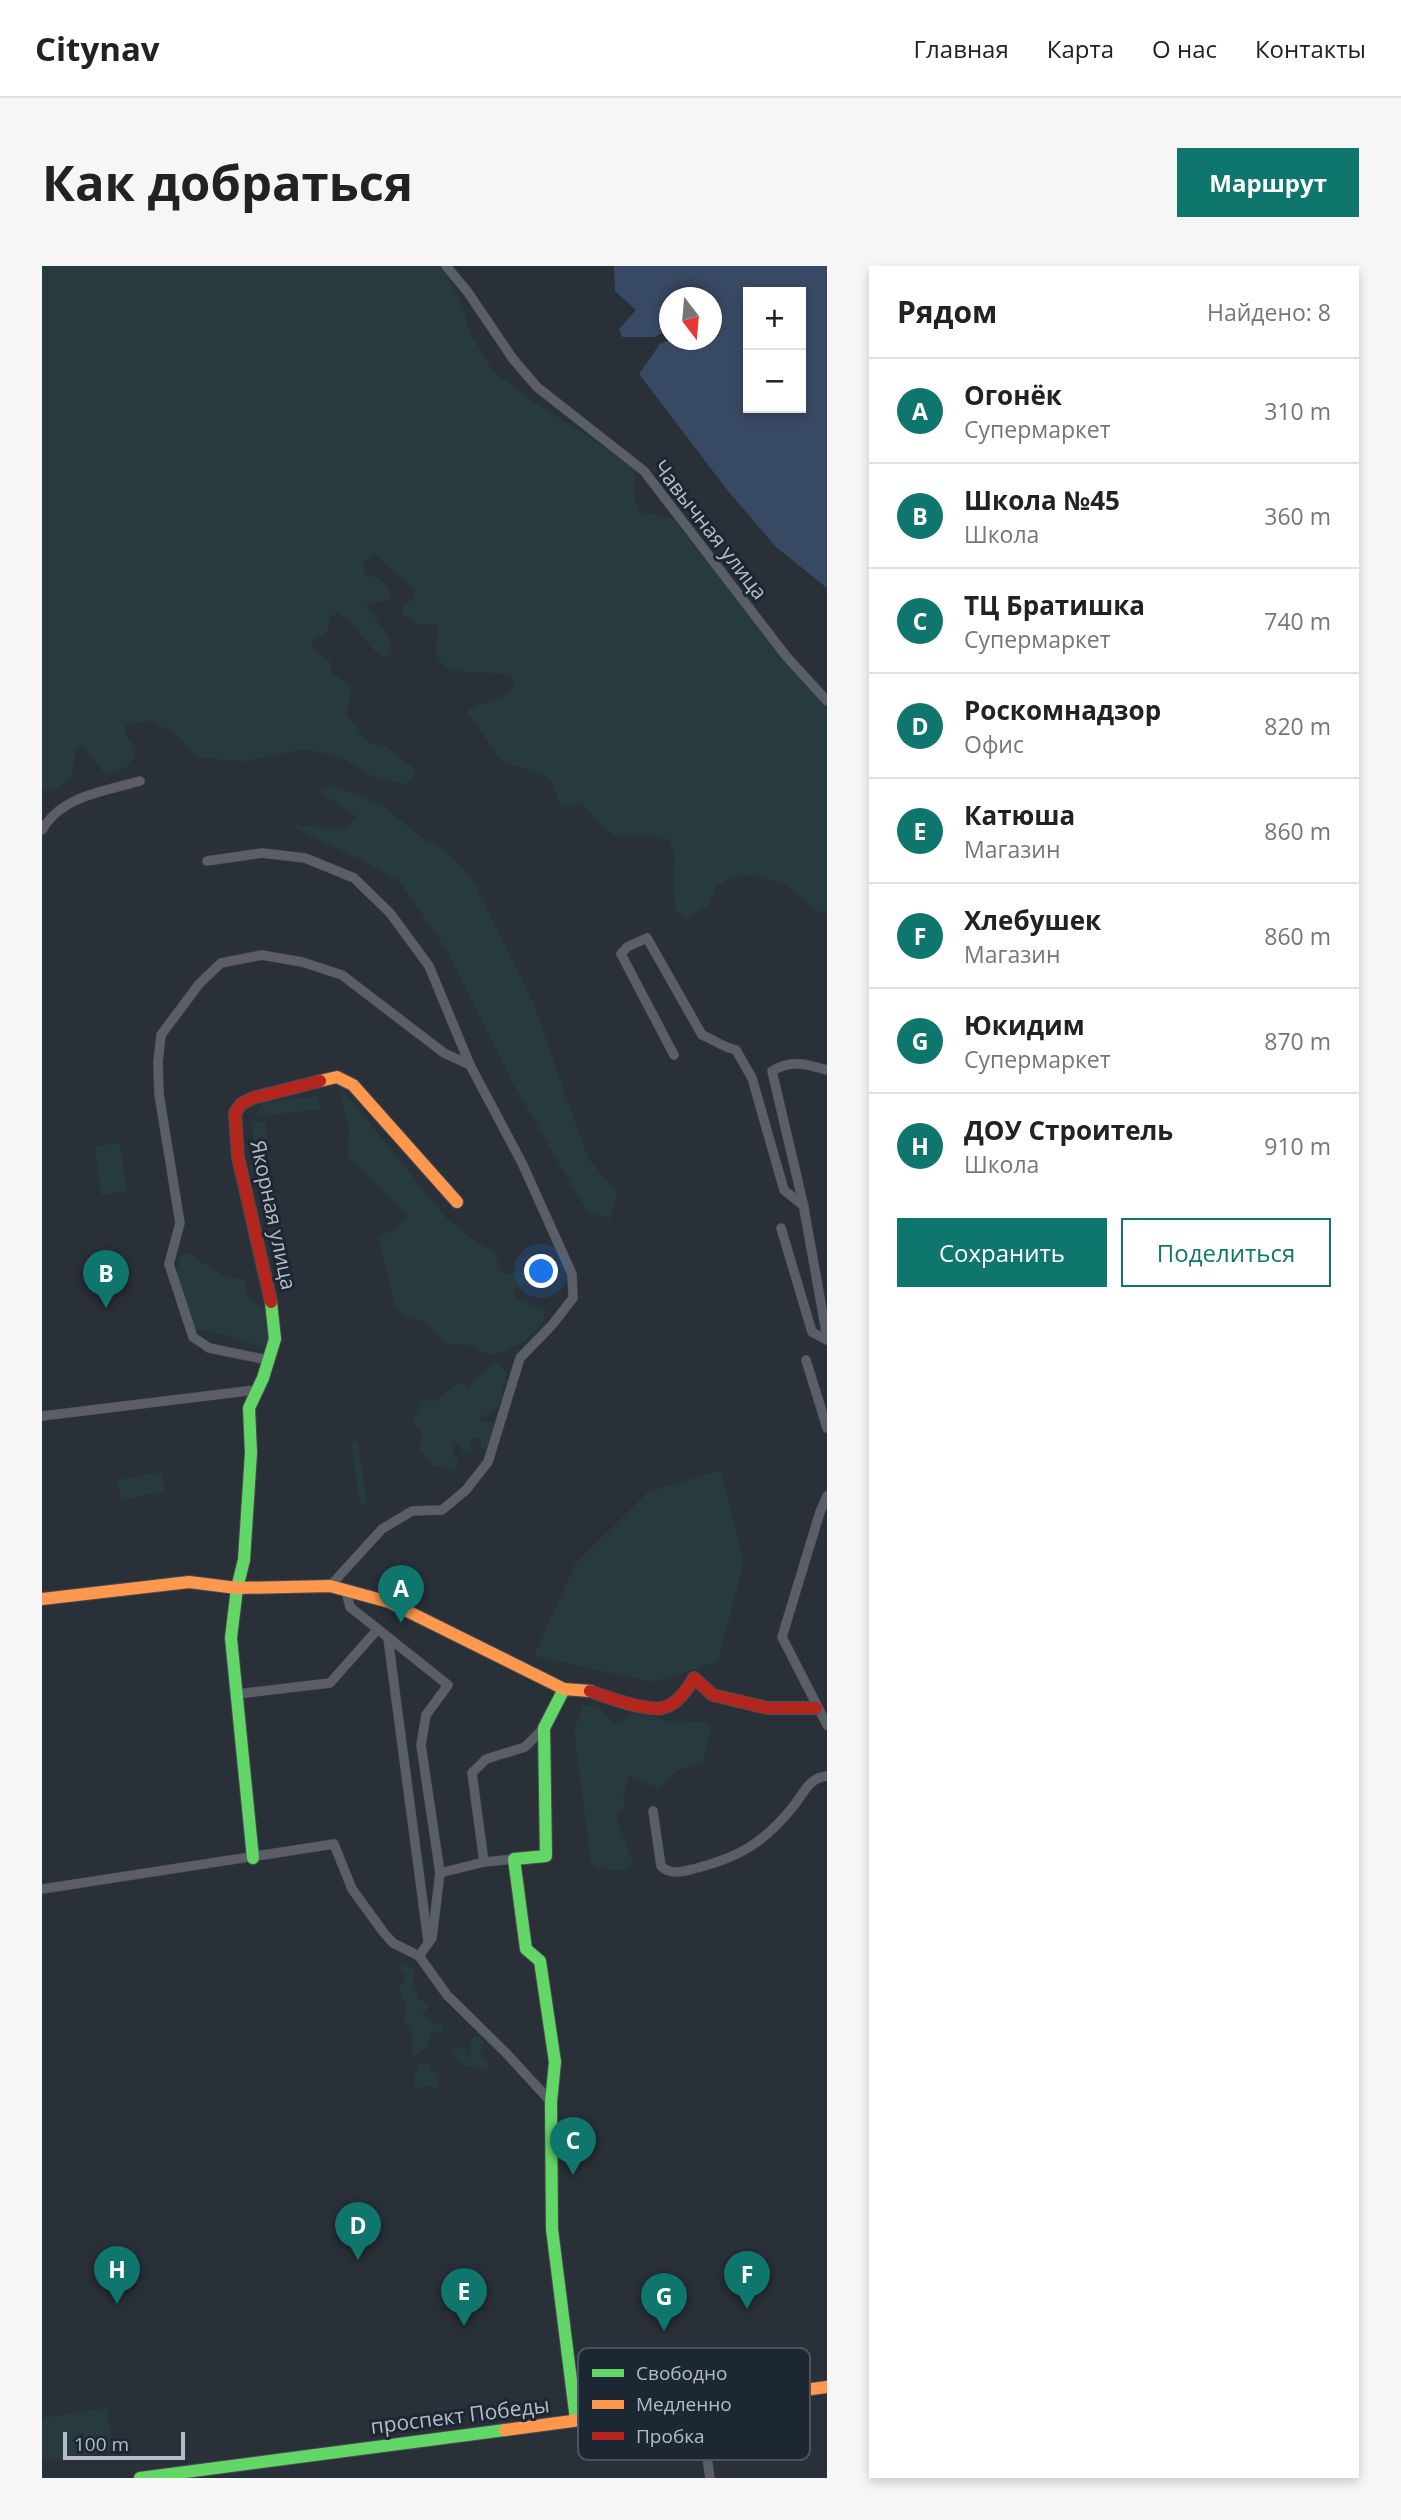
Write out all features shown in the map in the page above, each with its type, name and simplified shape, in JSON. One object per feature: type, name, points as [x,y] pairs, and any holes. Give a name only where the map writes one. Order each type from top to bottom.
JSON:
[{"type":"street","name":"Чавычная улица","points":[[446,266],[467,291],[513,359],[537,387],[644,471],[786,656],[827,701]]},
{"type":"street","points":[[42,830],[46,823],[71,801],[140,781]]},
{"type":"street","points":[[207,861],[262,853],[305,858],[354,878],[390,913],[429,966],[470,1065],[522,1163],[572,1274],[573,1298],[552,1325],[520,1357],[488,1462],[466,1490],[442,1510],[412,1511],[382,1529],[330,1586]]},
{"type":"street","points":[[674,1055],[621,954],[627,947],[647,938],[702,1035],[714,1039],[722,1047],[736,1050],[752,1078],[784,1190],[804,1206]]},
{"type":"street","points":[[268,1360],[209,1348],[193,1337],[169,1264],[180,1223],[159,1094],[158,1062],[162,1035],[199,984],[221,963],[262,956],[302,962],[342,975],[444,1054],[470,1065]]},
{"type":"street","points":[[827,1070],[802,1062],[781,1066],[772,1072],[804,1206],[827,1338]]},
{"type":"street","name":"Якорная улица","points":[[253,1858],[232,1638],[237,1588],[244,1560],[251,1453],[249,1408],[263,1378],[275,1339],[272,1305],[238,1157],[235,1113],[241,1104],[253,1098],[337,1077],[353,1085],[457,1202]]},
{"type":"street","points":[[781,1228],[812,1332],[827,1338]]},
{"type":"street","points":[[806,1360],[827,1428]]},
{"type":"street","points":[[42,1416],[256,1390]]},
{"type":"street","points":[[827,1496],[782,1637],[827,1725]]},
{"type":"street","points":[[42,1599],[190,1582],[237,1588],[330,1586],[389,1602],[564,1689],[590,1691],[620,1702],[662,1708],[684,1695],[694,1678],[713,1695],[767,1708],[816,1708]]},
{"type":"street","points":[[346,1591],[350,1607],[447,1685],[426,1715],[421,1745],[440,1873],[432,1938],[419,1956]]},
{"type":"street","points":[[237,1694],[330,1683],[377,1630]]},
{"type":"street","points":[[388,1638],[428,1943]]},
{"type":"street","points":[[484,1862],[472,1773],[486,1759],[526,1747],[544,1728],[564,1689]]},
{"type":"street","points":[[440,1873],[484,1862],[546,1857],[544,1728]]},
{"type":"street","points":[[653,1811],[661,1866],[670,1872],[687,1871],[745,1852],[778,1825],[810,1783],[821,1776],[827,1776]]},
{"type":"street","points":[[42,1889],[334,1844],[352,1889],[393,1943],[419,1956],[447,1995],[551,2102]]},
{"type":"street","points":[[514,1858],[526,1949],[540,1961],[555,2062],[551,2102],[552,2232],[576,2420]]},
{"type":"street","name":"проспект Победы","points":[[140,2478],[576,2420]]},
{"type":"street","points":[[707,2460],[710,2478]]},
{"type":"green space","points":[[42,266],[442,266],[464,309],[469,332],[493,371],[535,403],[594,440],[635,470],[634,496],[639,512],[672,518],[827,708],[827,913],[815,910],[787,886],[755,875],[732,877],[716,887],[708,907],[693,914],[689,922],[675,910],[675,856],[669,840],[652,835],[618,837],[603,828],[582,803],[564,806],[558,800],[553,783],[547,776],[502,762],[467,712],[473,707],[505,696],[514,683],[510,675],[456,670],[440,661],[436,652],[438,625],[419,624],[402,616],[404,606],[416,591],[375,555],[367,559],[363,567],[366,575],[387,585],[391,598],[366,606],[389,637],[392,654],[383,657],[376,652],[350,622],[336,613],[329,619],[329,629],[323,636],[315,636],[311,645],[331,663],[331,672],[350,686],[346,714],[368,742],[387,747],[416,770],[412,779],[405,784],[375,778],[341,757],[306,749],[243,761],[203,758],[195,755],[177,735],[151,721],[126,724],[125,733],[136,750],[124,769],[103,772],[81,742],[76,751],[71,778],[57,788],[42,791]]},
{"type":"green space","points":[[336,786],[384,806],[417,834],[449,853],[474,882],[534,1005],[588,1158],[617,1192],[611,1219],[587,1212],[513,1083],[446,949],[399,881],[288,825],[347,829],[356,816],[317,790]]},
{"type":"green space","points":[[339,1085],[447,1219],[479,1244],[495,1252],[499,1269],[507,1275],[533,1265],[533,1275],[513,1292],[517,1300],[544,1309],[545,1318],[522,1342],[500,1353],[485,1353],[469,1346],[447,1343],[428,1325],[396,1309],[378,1237],[398,1228],[408,1215],[347,1156],[349,1132]]},
{"type":"green space","points":[[318,1096],[320,1109],[254,1117],[263,1103]]},
{"type":"green space","points":[[265,1121],[269,1154],[256,1156],[252,1122]]},
{"type":"green space","points":[[120,1143],[127,1191],[101,1195],[95,1146]]},
{"type":"green space","points":[[191,1253],[227,1277],[245,1280],[247,1298],[270,1312],[270,1337],[264,1348],[226,1335],[196,1329],[184,1302],[177,1271],[182,1254]]},
{"type":"green space","points":[[491,1364],[497,1364],[508,1373],[505,1377],[507,1382],[501,1389],[503,1397],[496,1409],[479,1419],[480,1422],[498,1422],[487,1451],[481,1449],[481,1440],[475,1437],[471,1440],[471,1451],[462,1451],[460,1444],[452,1441],[452,1455],[458,1460],[458,1466],[454,1470],[432,1466],[420,1449],[419,1443],[423,1435],[412,1422],[423,1400],[428,1398],[431,1403],[453,1386],[462,1383],[469,1388],[477,1377],[486,1374]]},
{"type":"green space","points":[[351,1441],[358,1441],[367,1504],[360,1505]]},
{"type":"green space","points":[[721,1470],[744,1561],[718,1662],[652,1682],[534,1656],[575,1564],[648,1492]]},
{"type":"green space","points":[[161,1472],[165,1491],[121,1500],[117,1480]]},
{"type":"green space","points":[[583,1705],[597,1707],[615,1723],[638,1712],[673,1723],[704,1722],[711,1728],[703,1761],[677,1771],[659,1788],[630,1776],[623,1794],[625,1807],[616,1816],[633,1863],[623,1871],[591,1864],[574,1730]]},
{"type":"green space","points":[[404,1962],[414,1970],[413,1989],[417,1990],[417,1999],[424,2001],[428,2007],[421,2016],[443,2028],[440,2034],[432,2030],[429,2045],[414,2057],[410,2049],[412,2035],[403,2022],[406,2005],[399,1989],[405,1980],[404,1973],[398,1967]]},
{"type":"green space","points":[[474,2036],[484,2042],[480,2055],[490,2064],[487,2070],[464,2067],[462,2062],[457,2061],[455,2053],[450,2057],[457,2045],[465,2051],[467,2058],[470,2057]]},
{"type":"green space","points":[[429,2063],[431,2070],[440,2075],[437,2090],[427,2085],[419,2089],[415,2086],[414,2074],[419,2064]]},
{"type":"green space","points":[[107,2408],[113,2451],[42,2461],[42,2418]]},
{"type":"water","points":[[614,266],[827,266],[827,588],[776,547],[728,491],[639,374],[659,345],[659,350],[722,350],[722,287],[659,287],[659,335],[654,337],[622,337],[619,329],[636,310],[615,291]]},
{"type":"traffic: fast","points":[[253,1858],[231,1638],[237,1588],[244,1560],[251,1453],[249,1408],[263,1378],[275,1339],[271,1302]]},
{"type":"traffic: fast","points":[[564,1689],[544,1728],[546,1856],[514,1859],[526,1949],[540,1961],[555,2062],[551,2102],[552,2229],[576,2420]]},
{"type":"traffic: fast","points":[[140,2478],[505,2430]]},
{"type":"traffic: slow","points":[[320,1081],[337,1077],[353,1085],[457,1202]]},
{"type":"traffic: slow","points":[[42,1599],[189,1582],[237,1588],[330,1586],[389,1602],[564,1689],[590,1691]]},
{"type":"traffic: slow","points":[[810,2389],[827,2387]]},
{"type":"traffic: slow","points":[[505,2430],[578,2420]]},
{"type":"traffic: jam","points":[[271,1302],[238,1157],[235,1113],[241,1104],[253,1098],[320,1081]]},
{"type":"traffic: jam","points":[[590,1691],[636,1706],[662,1708],[677,1700],[694,1678],[713,1695],[767,1708],[816,1708]]},
{"type":"place","name":"Школа №45","points":[[106,1308]]},
{"type":"place","name":"Огонёк","points":[[401,1623]]},
{"type":"place","name":"ТЦ Братишка","points":[[573,2175]]},
{"type":"place","name":"Роскомнадзор","points":[[358,2260]]},
{"type":"place","name":"ДОУ Строитель","points":[[117,2304]]},
{"type":"place","name":"Хлебушек","points":[[747,2309]]},
{"type":"place","name":"Катюша","points":[[464,2326]]},
{"type":"place","name":"Юкидим","points":[[664,2331]]}]
